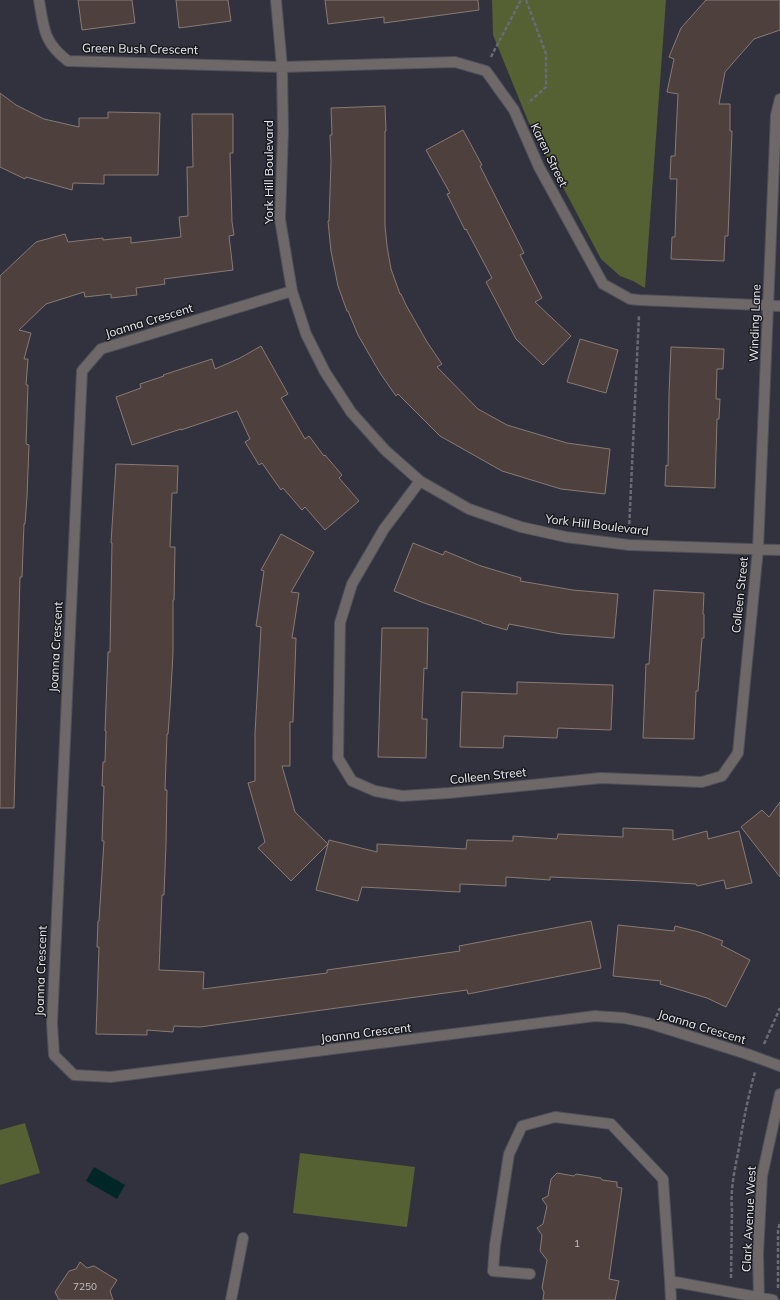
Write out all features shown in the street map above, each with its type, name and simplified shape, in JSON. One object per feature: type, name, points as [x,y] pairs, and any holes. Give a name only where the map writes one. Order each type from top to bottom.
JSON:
[{"type":"street","name":"Green Bush Crescent","points":[[39,0],[46,35],[56,52],[68,61],[282,66]]},
{"type":"street","name":"York Hill Boulevard","points":[[276,0],[282,66],[283,131],[280,220],[292,291],[306,334],[325,372],[351,412],[385,450],[420,481],[469,509],[521,527],[566,537],[629,545],[780,550]]},
{"type":"street","points":[[282,66],[455,62],[486,71]]},
{"type":"street","name":"Karen Street","points":[[486,71],[514,110],[539,167],[603,284],[630,299],[780,306]]},
{"type":"street","name":"Winding Lane","points":[[758,549],[776,115],[780,99]]},
{"type":"street","name":"Joanna Crescent","points":[[292,291],[101,349],[82,371],[52,1023],[54,1056],[74,1074],[111,1077],[595,1016],[624,1018],[648,1023],[780,1066]]},
{"type":"street","name":"Colleen Street","points":[[420,481],[384,529],[352,584],[340,622],[338,758],[352,782],[375,791],[402,796],[449,793],[601,778],[702,782],[722,776],[738,753],[758,549]]},
{"type":"street","name":"Clark Avenue West","points":[[759,1299],[758,1254],[762,1176],[780,1094]]},
{"type":"street","points":[[530,1274],[493,1271],[495,1245],[506,1169],[509,1154],[522,1126],[555,1117],[610,1124],[663,1179],[670,1300]]},
{"type":"street","points":[[231,1300],[243,1238]]},
{"type":"street","points":[[670,1281],[759,1299],[776,1296]]},
{"type":"path","points":[[486,71],[495,49],[521,0]]},
{"type":"path","points":[[514,110],[530,102],[546,87],[546,54],[526,0]]},
{"type":"path","points":[[629,545],[639,300]]},
{"type":"path","points":[[765,1043],[780,1008]]},
{"type":"path","name":"Clark Avenue West","points":[[731,1264],[731,1201],[744,1118],[755,1074]]},
{"type":"path","points":[[776,1296],[778,1230],[780,1222]]},
{"type":"green space","points":[[492,0],[666,0],[645,288],[620,276],[601,259],[528,121],[493,35]]},
{"type":"green space","points":[[25,1123],[40,1173],[0,1185],[0,1130]]},
{"type":"green space","points":[[300,1153],[415,1167],[407,1227],[293,1213]]},
{"type":"shaded area","points":[[94,1167],[125,1185],[117,1199],[86,1181]]},
{"type":"building","points":[[78,0],[132,0],[135,23],[82,30]]},
{"type":"building","points":[[176,0],[228,0],[231,21],[179,28]]},
{"type":"building","points":[[325,0],[478,0],[479,10],[384,23],[384,17],[328,24]]},
{"type":"building","points":[[706,0],[780,0],[780,30],[754,39],[725,72],[719,104],[730,104],[730,131],[732,131],[728,236],[725,236],[724,261],[671,259],[672,237],[675,237],[677,179],[670,179],[671,156],[675,156],[678,94],[667,92],[674,59],[669,57],[681,28]]},
{"type":"building","points":[[0,93],[16,105],[44,119],[79,127],[79,118],[108,118],[108,112],[160,113],[158,175],[104,175],[104,184],[73,183],[72,190],[26,177],[25,179],[0,167]]},
{"type":"building","points":[[385,106],[385,226],[391,269],[400,294],[427,342],[442,364],[437,367],[478,409],[507,425],[567,443],[610,449],[605,494],[561,489],[502,471],[440,436],[398,394],[396,396],[380,373],[358,335],[338,286],[331,251],[328,221],[331,162],[330,135],[332,135],[331,108]]},
{"type":"building","points":[[192,114],[233,114],[233,153],[230,153],[232,222],[234,235],[229,236],[233,270],[164,279],[165,284],[136,288],[137,295],[111,298],[111,294],[85,297],[84,292],[46,304],[19,330],[31,333],[24,359],[28,359],[26,385],[28,385],[26,444],[29,445],[27,497],[24,524],[22,577],[20,577],[14,808],[0,808],[0,276],[36,242],[65,234],[68,242],[103,238],[103,240],[131,237],[131,243],[181,237],[179,217],[188,216],[187,167],[193,167]]},
{"type":"building","points":[[463,130],[482,165],[480,166],[524,253],[520,255],[542,298],[535,302],[571,336],[543,365],[516,339],[486,282],[492,278],[466,229],[465,230],[447,194],[450,193],[426,150]]},
{"type":"building","points":[[580,339],[618,350],[606,393],[567,382]]},
{"type":"building","points":[[261,346],[288,394],[281,398],[305,439],[309,436],[324,456],[325,455],[342,475],[339,478],[359,501],[325,530],[305,507],[302,510],[283,488],[281,490],[262,463],[259,465],[245,442],[250,439],[237,411],[132,445],[116,397],[141,388],[140,384],[212,359],[215,369],[240,358]]},
{"type":"building","points":[[671,347],[724,349],[723,369],[717,369],[716,399],[720,399],[719,419],[717,419],[715,488],[665,486],[666,465],[668,466]]},
{"type":"building","points":[[116,464],[178,466],[177,493],[172,493],[170,547],[175,547],[173,653],[167,734],[165,790],[167,790],[166,844],[159,970],[204,972],[203,989],[327,973],[327,970],[460,951],[459,946],[591,921],[601,968],[468,994],[467,990],[200,1027],[174,1026],[173,1032],[147,1030],[147,1035],[96,1034],[99,947],[97,947],[98,921],[104,841],[102,841],[104,786],[102,786],[103,762],[105,762],[108,652],[110,652],[111,543]]},
{"type":"building","points":[[281,534],[314,552],[291,592],[299,593],[292,638],[296,638],[293,722],[290,722],[290,766],[282,766],[295,812],[328,844],[291,881],[258,848],[265,842],[248,783],[255,781],[255,733],[261,627],[256,626],[264,571],[261,570]]},
{"type":"building","points":[[413,543],[443,555],[445,551],[481,566],[521,578],[520,581],[573,590],[618,594],[614,638],[561,634],[509,624],[507,630],[424,603],[394,591]]},
{"type":"building","points":[[654,590],[704,593],[704,638],[702,638],[698,691],[696,691],[694,739],[643,738],[646,664],[649,664]]},
{"type":"building","points":[[382,628],[428,628],[427,669],[424,668],[422,719],[427,719],[426,758],[378,757]]},
{"type":"building","points":[[517,682],[613,685],[611,730],[558,728],[557,738],[504,736],[503,748],[460,747],[462,692],[517,694]]},
{"type":"building","points":[[780,802],[780,877],[741,827],[762,810],[769,817]]},
{"type":"building","points":[[623,828],[673,830],[673,840],[707,831],[708,839],[739,831],[752,883],[726,889],[724,880],[697,886],[696,884],[645,881],[550,877],[550,880],[506,877],[506,886],[460,884],[460,892],[362,887],[358,901],[316,890],[329,840],[377,852],[377,844],[466,849],[467,840],[513,841],[513,836],[557,839],[558,834],[623,837]]},
{"type":"building","points":[[618,925],[674,931],[675,926],[699,932],[723,941],[721,945],[750,960],[726,1007],[707,998],[660,984],[661,981],[613,976]]},
{"type":"building","points":[[557,1173],[601,1178],[602,1180],[617,1182],[617,1187],[622,1188],[609,1279],[619,1281],[615,1300],[543,1300],[544,1292],[542,1288],[547,1260],[540,1251],[542,1235],[537,1228],[543,1224],[547,1206],[542,1199],[548,1196],[551,1179]]},
{"type":"building","points":[[80,1262],[87,1268],[94,1266],[117,1280],[110,1291],[113,1300],[59,1300],[55,1292],[69,1271],[76,1269]]}]
